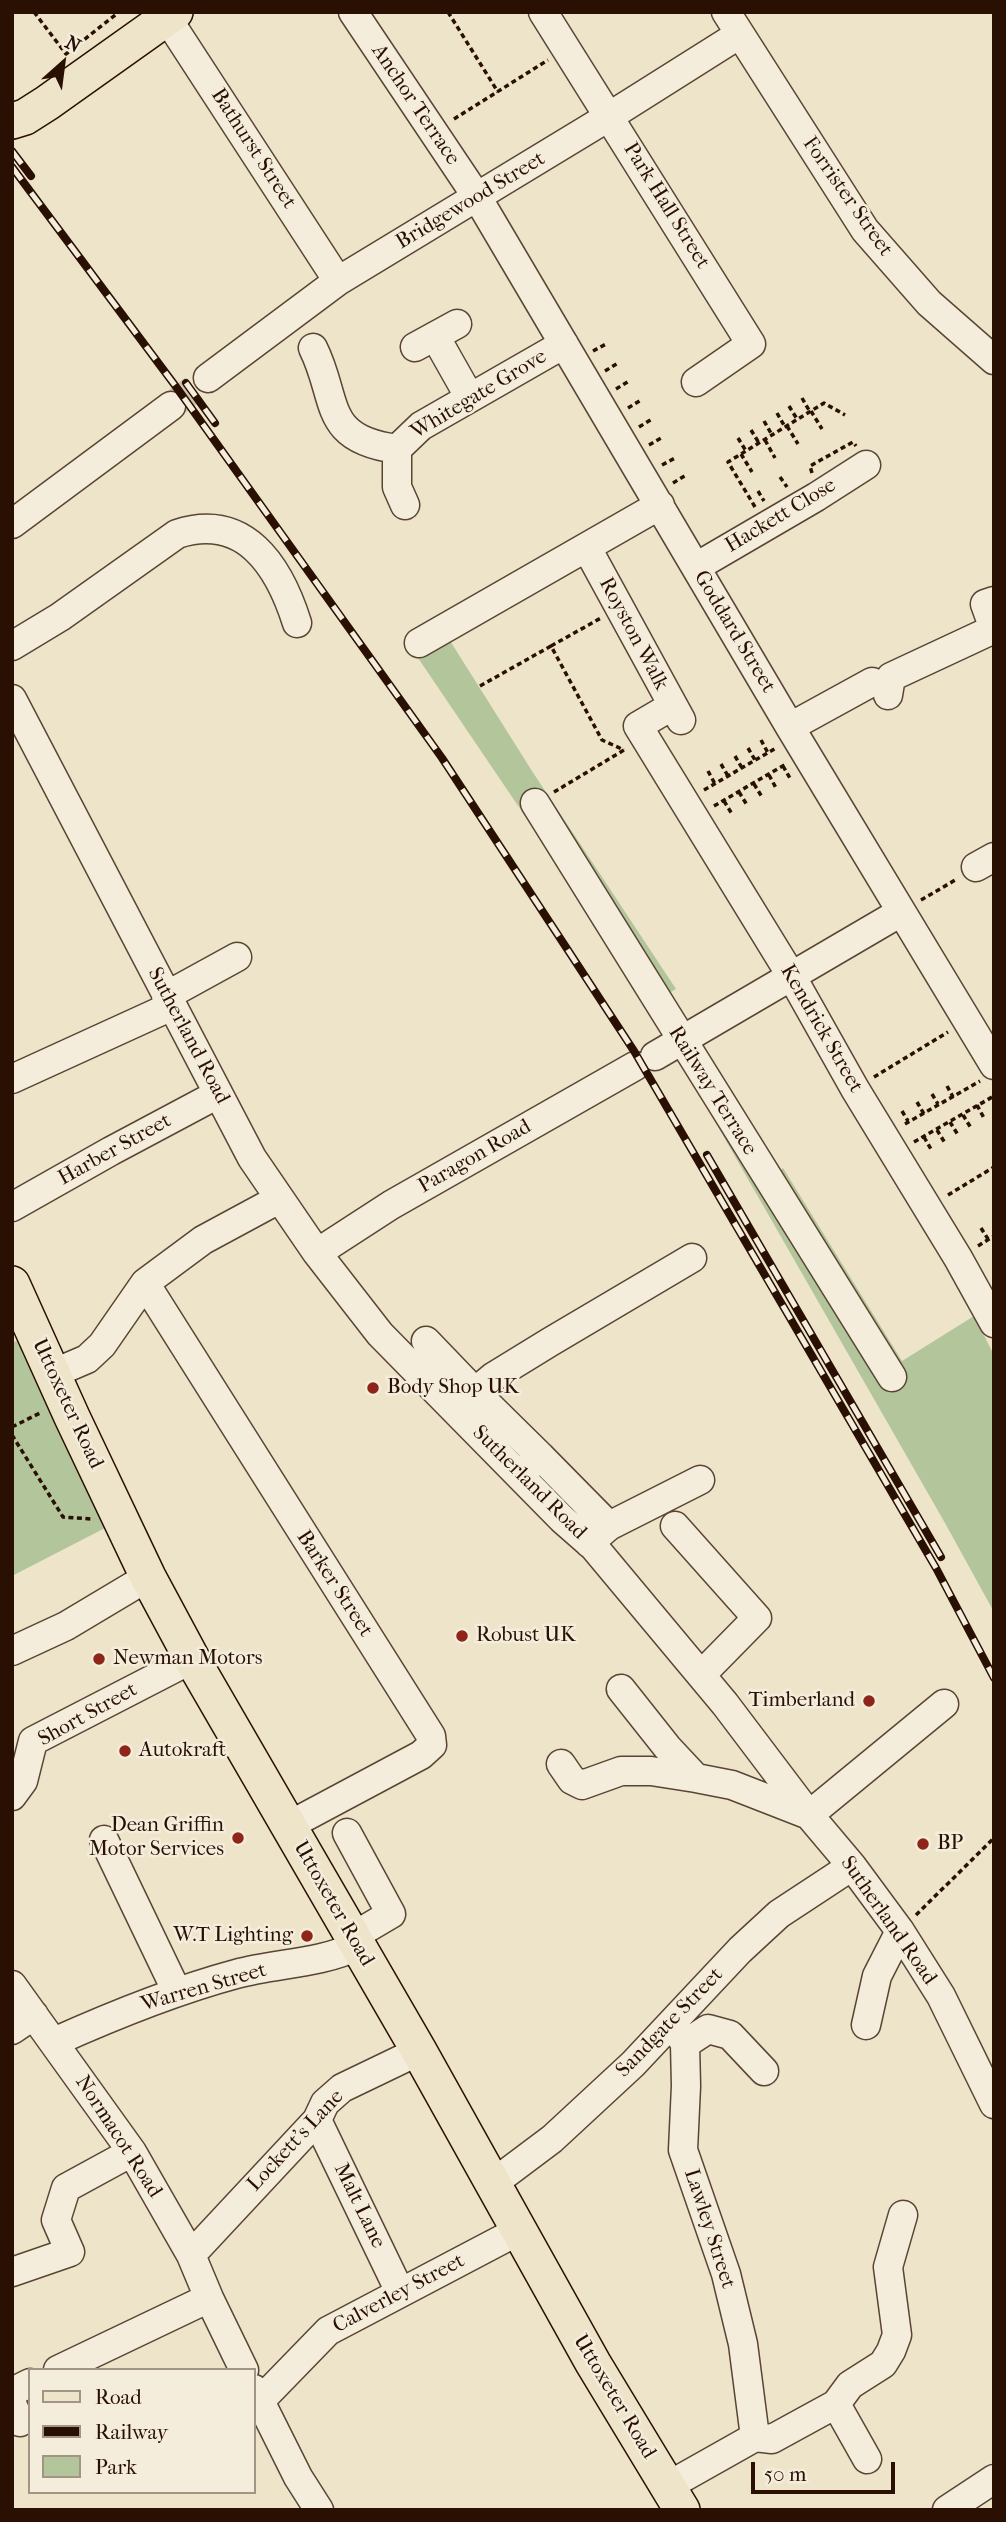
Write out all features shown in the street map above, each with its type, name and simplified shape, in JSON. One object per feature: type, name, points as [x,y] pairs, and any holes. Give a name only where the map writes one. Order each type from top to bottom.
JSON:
[{"type":"main road","points":[[12,121],[25,117],[47,103],[171,15]]},
{"type":"main road","name":"Uttoxeter Road","points":[[12,1284],[148,1577],[192,1659],[419,2051],[593,2363],[675,2498]]},
{"type":"street","name":"Anchor Terrace","points":[[353,12],[477,197]]},
{"type":"street","name":"Park Hall Street","points":[[544,12],[751,344],[696,382]]},
{"type":"street","name":"Bathurst Street","points":[[171,15],[338,281]]},
{"type":"street","name":"Bridgewood Street","points":[[208,378],[338,281],[610,116],[733,23]]},
{"type":"street","name":"Forrister Street","points":[[733,23],[865,230],[929,303],[989,345]]},
{"type":"street","name":"Goddard Street","points":[[477,197],[696,567],[787,735],[968,1021],[990,1071]]},
{"type":"street","points":[[435,336],[470,398]]},
{"type":"street","name":"Whitegate Grove","points":[[397,449],[421,426],[564,344]]},
{"type":"street","points":[[313,348],[321,363],[312,382],[348,432],[376,446],[397,449],[397,487],[405,505]]},
{"type":"street","points":[[12,524],[171,405]]},
{"type":"street","name":"Hackett Close","points":[[696,567],[866,465]]},
{"type":"street","points":[[430,628],[587,548],[660,505]]},
{"type":"street","points":[[12,646],[60,617],[177,534],[212,528],[227,530],[242,538],[269,563],[289,598],[297,623]]},
{"type":"street","name":"Royston Walk","points":[[587,548],[676,713],[638,726],[634,743]]},
{"type":"street","points":[[787,735],[880,688],[891,677],[994,629],[985,604],[994,601]]},
{"type":"street","name":"Sutherland Road","points":[[12,699],[251,1158],[279,1199],[380,1334],[465,1401],[519,1475],[599,1534],[701,1675],[900,1931],[941,1996],[994,2104]]},
{"type":"street","name":"Kendrick Street","points":[[634,743],[689,809],[792,977],[994,1323]]},
{"type":"street","name":"Railway Terrace","points":[[535,803],[892,1377]]},
{"type":"street","name":"Paragon Road","points":[[317,1253],[391,1205],[681,1041],[901,912]]},
{"type":"street","points":[[12,1079],[169,1001],[237,957]]},
{"type":"street","name":"Harber Street","points":[[12,1207],[219,1094]]},
{"type":"street","points":[[52,1374],[87,1359],[102,1345],[145,1283],[203,1240],[279,1199]]},
{"type":"street","points":[[465,1401],[493,1377],[692,1258]]},
{"type":"street","name":"Barker Street","points":[[145,1283],[431,1737],[432,1745],[421,1755],[288,1826]]},
{"type":"street","points":[[426,1342],[465,1401],[540,1456],[599,1534],[700,1480]]},
{"type":"street","points":[[519,1475],[540,1456]]},
{"type":"street","points":[[675,1526],[757,1618],[701,1675]]},
{"type":"street","points":[[12,1651],[66,1626],[148,1577]]},
{"type":"street","name":"Short Street","points":[[12,1796],[23,1781],[33,1741],[192,1659]]},
{"type":"street","points":[[621,1689],[667,1747],[696,1778]]},
{"type":"street","points":[[561,1764],[572,1780],[582,1785],[621,1771],[651,1771],[732,1785],[809,1815],[944,1704]]},
{"type":"street","name":"Warren Street","points":[[54,2042],[177,1992],[239,1973],[334,1957],[391,1914],[347,1833]]},
{"type":"street","points":[[104,1840],[177,1992]]},
{"type":"street","name":"Sandgate Street","points":[[492,2185],[552,2139],[633,2064],[679,2033],[740,1950],[779,1914],[852,1866]]},
{"type":"street","points":[[866,2025],[877,1976],[900,1931]]},
{"type":"street","name":"Normacot Road","points":[[12,1985],[23,2022],[54,2042],[132,2152],[191,2255],[243,2368]]},
{"type":"street","points":[[679,2033],[708,2029],[730,2035],[764,2071]]},
{"type":"street","name":"Lawley Street","points":[[679,2033],[686,2086],[683,2150],[726,2274],[743,2344],[755,2437]]},
{"type":"street","name":"Lockett's Lane","points":[[191,2255],[317,2120],[326,2103],[342,2088],[419,2051]]},
{"type":"street","name":"Malt Lane","points":[[317,2120],[400,2292]]},
{"type":"street","points":[[12,2272],[70,2252],[56,2220],[66,2188],[132,2152]]},
{"type":"street","points":[[675,2498],[755,2437],[772,2439],[836,2404],[849,2385],[883,2364],[897,2335],[888,2267],[903,2215]]},
{"type":"street","name":"Calverley Street","points":[[257,2395],[328,2331],[518,2231]]},
{"type":"street","points":[[62,2368],[209,2298]]},
{"type":"street","points":[[12,2392],[28,2384]]},
{"type":"street","points":[[257,2395],[298,2477],[318,2510]]},
{"type":"street","points":[[836,2404],[867,2459]]},
{"type":"street","points":[[947,2510],[994,2479]]},
{"type":"path","points":[[34,12],[66,54],[119,12]]},
{"type":"path","points":[[448,12],[498,92]]},
{"type":"path","points":[[432,133],[567,48]]},
{"type":"path","points":[[606,344],[592,352],[653,456]]},
{"type":"path","points":[[604,371],[618,363]]},
{"type":"path","points":[[615,390],[629,381]]},
{"type":"path","points":[[802,398],[822,429]]},
{"type":"path","points":[[626,409],[641,400]]},
{"type":"path","points":[[760,515],[728,462],[824,403],[845,415]]},
{"type":"path","points":[[789,406],[798,420]]},
{"type":"path","points":[[777,414],[798,444]]},
{"type":"path","points":[[637,428],[652,419]]},
{"type":"path","points":[[764,421],[772,435]]},
{"type":"path","points":[[751,430],[759,443]]},
{"type":"path","points":[[647,446],[663,437]]},
{"type":"path","points":[[738,438],[752,472]]},
{"type":"path","points":[[765,440],[775,458]]},
{"type":"path","points":[[814,478],[810,466],[853,442],[866,465]]},
{"type":"path","points":[[675,458],[659,466],[670,485],[686,475]]},
{"type":"path","points":[[480,686],[619,607]]},
{"type":"path","points":[[551,646],[603,740],[634,743]]},
{"type":"path","points":[[689,809],[715,784],[768,753],[787,735]]},
{"type":"path","points":[[761,740],[768,753]]},
{"type":"path","points":[[535,803],[634,743]]},
{"type":"path","points":[[748,748],[755,760]]},
{"type":"path","points":[[735,756],[742,768]]},
{"type":"path","points":[[689,809],[724,800],[794,760]]},
{"type":"path","points":[[721,764],[728,776]]},
{"type":"path","points":[[783,766],[791,780]]},
{"type":"path","points":[[708,771],[715,784]]},
{"type":"path","points":[[769,775],[776,788]]},
{"type":"path","points":[[754,783],[762,797]]},
{"type":"path","points":[[739,792],[747,805]]},
{"type":"path","points":[[724,800],[732,814]]},
{"type":"path","points":[[901,912],[985,862]]},
{"type":"path","points":[[855,1088],[968,1021]]},
{"type":"path","points":[[890,1145],[909,1122],[953,1097],[990,1071]]},
{"type":"path","points":[[947,1086],[953,1097]]},
{"type":"path","points":[[932,1094],[938,1105]]},
{"type":"path","points":[[890,1145],[924,1137],[994,1096]]},
{"type":"path","points":[[917,1102],[924,1114]]},
{"type":"path","points":[[977,1105],[985,1120]]},
{"type":"path","points":[[902,1111],[909,1122]]},
{"type":"path","points":[[963,1114],[971,1128]]},
{"type":"path","points":[[950,1121],[958,1135]]},
{"type":"path","points":[[937,1129],[945,1143]]},
{"type":"path","points":[[924,1137],[932,1151]]},
{"type":"path","points":[[928,1208],[994,1167]]},
{"type":"path","points":[[981,1228],[988,1239]]},
{"type":"path","points":[[12,1435],[63,1517],[98,1519],[116,1510]]},
{"type":"path","points":[[900,1931],[994,1838]]},
{"type":"green space","points":[[447,636],[532,771],[676,989],[662,997],[664,1034],[529,822],[416,655]]},
{"type":"green space","points":[[678,1057],[777,1173],[783,1168],[902,1361],[974,1316],[994,1355],[994,1612],[945,1523]]},
{"type":"green space","points":[[19,1340],[105,1528],[12,1576],[12,1343]]},
{"type":"tunnel","points":[[171,406],[208,378]]},
{"type":"railway","points":[[12,151],[31,176]]},
{"type":"railway","points":[[12,167],[174,384],[442,758],[634,1051],[936,1568],[994,1678]]},
{"type":"railway","points":[[186,383],[215,423]]},
{"type":"railway","points":[[707,1155],[941,1557]]},
{"type":"place","name":"Body Shop UK","points":[[373,1388]]},
{"type":"place","name":"Robust UK","points":[[462,1636]]},
{"type":"place","name":"Newman Motors","points":[[99,1659]]},
{"type":"place","name":"Timberland","points":[[869,1701]]},
{"type":"place","name":"Autokraft","points":[[125,1751]]},
{"type":"place","name":"Dean Griffin Motor Services","points":[[238,1838]]},
{"type":"place","name":"BP","points":[[923,1844]]},
{"type":"place","name":"W.T Lighting","points":[[307,1936]]}]
